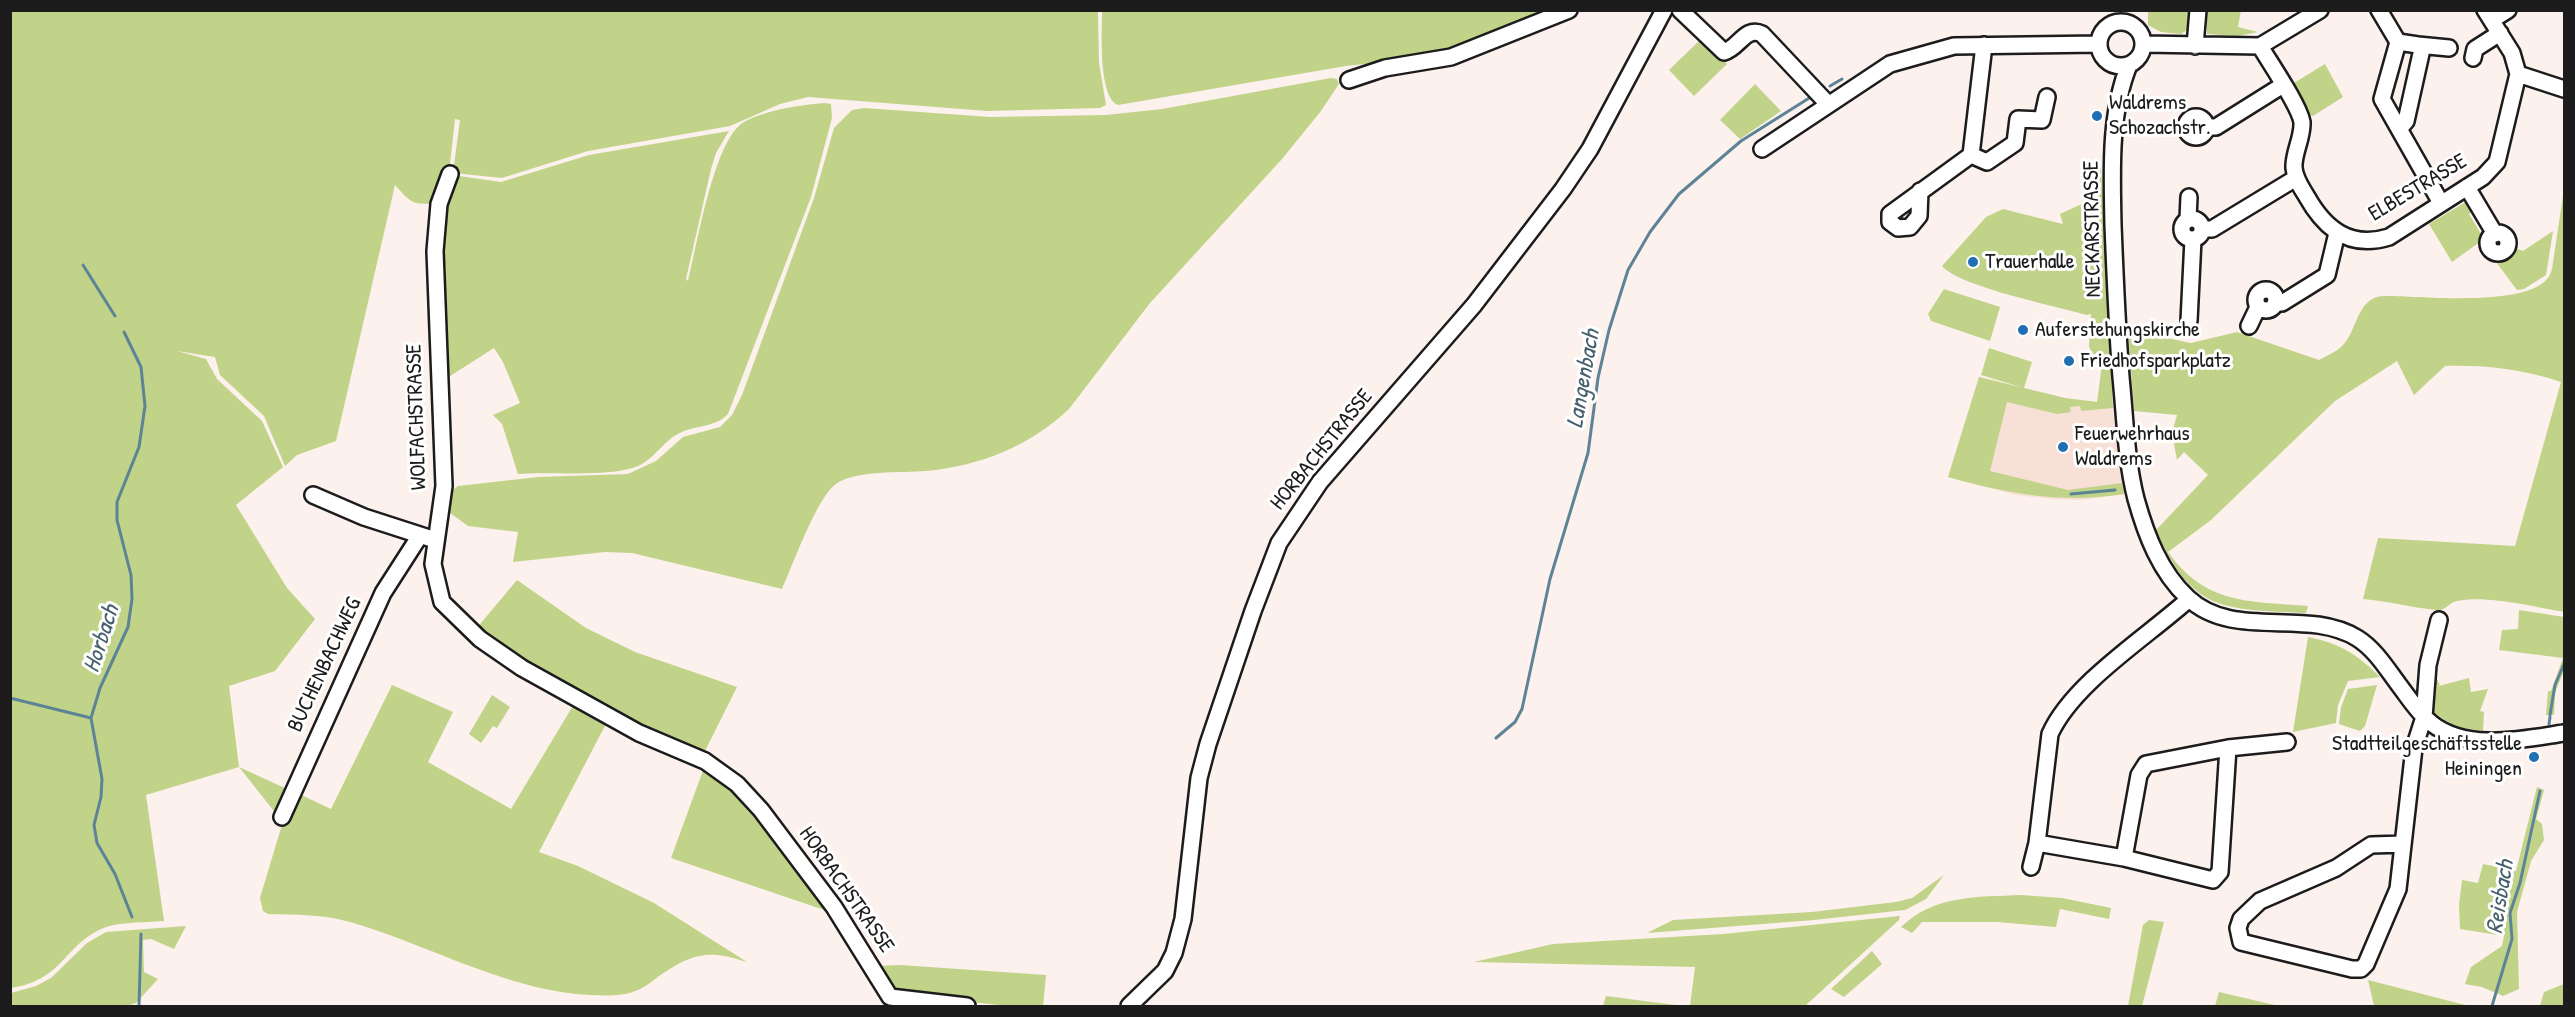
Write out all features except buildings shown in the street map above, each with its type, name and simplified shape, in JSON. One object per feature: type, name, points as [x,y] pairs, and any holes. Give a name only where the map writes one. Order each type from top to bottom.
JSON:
[{"type":"street","points":[[1349,80],[1385,68],[1451,57],[1569,10]]},
{"type":"street","name":"HORBACHSTRASSE","points":[[1129,1006],[1165,970],[1174,953],[1183,919],[1199,778],[1208,744],[1253,610],[1279,543],[1320,482],[1474,304],[1563,189],[1590,149],[1664,10]]},
{"type":"street","points":[[1680,10],[1724,52],[1733,49],[1748,33],[1762,34],[1828,104]]},
{"type":"street","points":[[2196,46],[2198,10]]},
{"type":"street","points":[[2144,44],[2260,46],[2320,10]]},
{"type":"street","points":[[2379,10],[2398,42],[2382,99],[2397,127],[2400,128]]},
{"type":"street","points":[[2474,58],[2475,49],[2492,21],[2508,10]]},
{"type":"street","points":[[2115,16],[2131,17],[2142,34],[2144,44],[2139,57],[2129,65],[2115,65],[2107,61],[2099,44],[2102,32],[2115,16]]},
{"type":"street","points":[[2492,21],[2517,63],[2518,74],[2565,89]]},
{"type":"street","points":[[2398,42],[2449,48]]},
{"type":"street","points":[[1762,149],[1890,64],[1954,46],[2099,44]]},
{"type":"street","points":[[1920,191],[1971,155],[1984,45]]},
{"type":"street","points":[[2418,45],[2422,49],[2406,121],[2400,128],[2400,135],[2441,203]]},
{"type":"street","points":[[2249,326],[2258,307],[2269,310],[2275,303],[2282,303],[2327,275],[2337,233],[2316,213],[2296,178],[2294,165],[2302,121],[2260,46]]},
{"type":"street","name":"NECKARSTRASSE","points":[[2107,61],[2119,94]]},
{"type":"street","name":"NECKARSTRASSE","points":[[2129,65],[2119,94],[2112,178],[2117,325],[2128,448],[2136,500],[2147,532],[2160,562],[2189,599]]},
{"type":"street","name":"ELBESTRASSE","points":[[2337,233],[2370,241],[2389,237],[2468,187],[2497,162],[2518,74]]},
{"type":"street","points":[[2193,140],[2202,135],[2206,127],[2216,127],[2283,85]]},
{"type":"street","points":[[1971,155],[1987,162],[2015,143],[2018,119],[2042,120],[2047,97]]},
{"type":"street","name":"WOLFACHSTRASSE","points":[[450,174],[440,204],[435,251],[444,486],[427,538],[442,602],[480,639],[580,702],[639,733],[705,760]]},
{"type":"street","points":[[2198,234],[2212,229],[2296,178]]},
{"type":"street","points":[[2468,187],[2495,234]]},
{"type":"street","points":[[2189,197],[2188,219],[2198,220],[2189,321]]},
{"type":"street","points":[[313,495],[364,517],[427,538]]},
{"type":"street","name":"BUCHENBACHWEG","points":[[282,817],[383,593],[427,538]]},
{"type":"street","points":[[2031,867],[2037,843],[2050,734],[2056,721],[2072,700],[2189,599],[2204,609],[2227,618],[2328,626],[2356,637],[2372,651],[2424,717],[2438,728],[2479,740],[2511,741],[2565,733]]},
{"type":"street","points":[[2403,844],[2372,845],[2336,868],[2260,901],[2241,919],[2238,928],[2241,942],[2361,969],[2398,889],[2414,748],[2424,717],[2428,664],[2439,620]]},
{"type":"street","points":[[2124,858],[2142,769],[2146,764],[2228,748],[2287,742]]},
{"type":"street","points":[[2037,843],[2124,858],[2213,880],[2220,872],[2228,748]]},
{"type":"street","name":"HORBACHSTRASSE","points":[[705,760],[737,784],[761,810],[834,907],[890,997],[967,1006]]},
{"type":"shaded area","points":[[1979,377],[2065,398],[2112,404],[2124,494],[2082,500],[2051,499],[2016,495],[1948,477]]},
{"type":"green space","points":[[2241,10],[2238,27],[2258,32],[2238,36],[2207,34],[2207,11]]},
{"type":"green space","points":[[10,11],[1098,11],[1099,63],[1106,105],[1100,108],[987,111],[808,97],[780,104],[730,126],[588,151],[502,178],[453,173],[460,120],[455,119],[449,173],[438,204],[413,202],[395,185],[336,441],[297,455],[285,466],[264,416],[220,375],[215,357],[177,351],[206,359],[217,379],[262,421],[283,467],[236,505],[287,588],[315,619],[275,671],[229,686],[239,767],[146,795],[164,921],[122,924],[99,930],[77,946],[52,971],[28,984],[11,988]]},
{"type":"green space","points":[[1102,11],[1556,11],[1432,57],[1346,66],[1118,105],[1107,90],[1104,77]]},
{"type":"green space","points":[[2148,11],[2191,11],[2190,28],[2181,34],[2161,32],[2148,25]]},
{"type":"green space","points":[[1702,38],[1727,64],[1694,96],[1669,70]]},
{"type":"green space","points":[[2325,64],[2343,97],[2313,116],[2306,114],[2289,86]]},
{"type":"green space","points":[[1331,78],[1337,79],[1339,84],[1321,111],[1282,159],[1150,303],[1069,409],[1038,434],[985,459],[926,471],[866,474],[836,484],[813,517],[782,589],[632,553],[605,552],[513,562],[518,532],[468,526],[446,510],[449,493],[458,486],[538,477],[628,474],[656,461],[683,437],[720,427],[732,415],[742,395],[814,198],[834,128],[852,110],[864,108],[990,117],[1106,115],[1162,109]]},
{"type":"green space","points":[[1755,84],[1781,111],[1740,139],[1720,120]]},
{"type":"green space","points":[[824,103],[831,104],[832,118],[811,197],[728,414],[718,421],[676,435],[644,463],[626,470],[596,473],[518,474],[502,424],[493,415],[520,403],[503,362],[494,348],[447,378],[437,251],[452,175],[501,182],[589,155],[729,131],[716,153],[711,169],[686,279],[688,281],[715,171],[733,132],[744,122],[762,114]]},
{"type":"green space","points":[[2085,167],[2101,168],[2113,408],[2081,411],[2080,406],[2070,407],[2071,412],[2057,414],[2007,402],[1990,471],[2068,490],[2122,483],[2124,494],[2079,498],[2035,496],[1948,477],[1979,377],[2065,398],[2097,402],[2102,364],[2095,364],[2089,346],[2091,314],[2087,315],[1988,288],[1952,274],[1942,266],[1986,217],[2003,209],[2063,224],[2060,214],[2084,203]]},
{"type":"green space","points":[[2564,189],[2564,612],[2482,599],[2457,601],[2437,610],[2363,599],[2378,538],[2515,546],[2561,382],[2504,369],[2445,366],[2414,395],[2397,361],[2335,401],[2211,520],[2168,552],[2197,582],[2213,591],[2247,601],[2308,606],[2306,613],[2232,607],[2198,592],[2183,577],[2169,557],[2156,530],[2208,475],[2184,452],[2177,460],[2172,433],[2177,415],[2134,411],[2128,330],[2191,343],[2237,332],[2319,360],[2342,346],[2363,308],[2375,298],[2384,296],[2477,298],[2504,296],[2527,291],[2544,282],[2552,269]]},
{"type":"green space","points":[[2469,200],[2475,209],[2469,214],[2484,239],[2452,262],[2429,224]]},
{"type":"green space","points":[[2553,231],[2546,275],[2524,289],[2517,290],[2496,262],[2512,253],[2514,248],[2523,251]]},
{"type":"green space","points":[[1944,289],[2000,307],[1990,341],[1931,321],[1928,314]]},
{"type":"green space","points":[[1989,348],[2032,362],[2024,388],[1981,375]]},
{"type":"green space","points":[[517,580],[586,628],[635,652],[737,687],[705,751],[701,753],[671,741],[584,698],[529,665],[476,629]]},
{"type":"green space","points":[[2519,610],[2564,617],[2564,670],[2555,693],[2554,715],[2546,715],[2548,691],[2551,691],[2563,658],[2499,650],[2502,630],[2518,629]]},
{"type":"green space","points":[[2308,637],[2347,651],[2380,677],[2348,681],[2338,705],[2336,723],[2293,732]]},
{"type":"green space","points":[[2436,667],[2434,673],[2440,685],[2435,687],[2469,678],[2471,692],[2488,689],[2480,711],[2484,712],[2483,731],[2456,727],[2434,713],[2430,668]]},
{"type":"green space","points":[[392,685],[453,712],[428,762],[511,809],[574,704],[607,722],[539,852],[578,866],[654,903],[747,962],[723,956],[703,955],[684,961],[642,988],[628,993],[606,996],[576,994],[546,989],[489,973],[340,919],[268,914],[263,911],[260,898],[284,818],[295,792],[331,809]]},
{"type":"green space","points":[[2377,685],[2365,726],[2360,731],[2339,724],[2341,707],[2348,689]]},
{"type":"green space","points":[[492,695],[510,707],[497,728],[493,726],[481,743],[469,734]]},
{"type":"green space","points":[[705,765],[736,787],[833,913],[671,858]]},
{"type":"green space","points":[[239,767],[289,790],[277,815]]},
{"type":"green space","points":[[2537,787],[2544,790],[2536,819],[2542,824],[2544,840],[2531,861],[2517,912],[2519,989],[2503,996],[2482,987],[2465,984],[2471,967],[2502,946],[2504,936],[2460,929],[2459,905],[2462,880],[2478,883],[2483,864],[2516,871]]},
{"type":"green space","points":[[1944,875],[1926,899],[1905,910],[1814,920],[1647,933],[1673,920],[1812,912],[1896,902],[1912,898]]},
{"type":"green space","points":[[2021,895],[2062,898],[2111,908],[2109,919],[2060,909],[2056,927],[1997,922],[1922,922],[1912,933],[1901,927],[1927,909],[1942,903],[1972,898]]},
{"type":"green space","points":[[1900,916],[1899,920],[1805,1006],[1690,1006],[1695,967],[1474,962],[1553,944],[1723,934]]},
{"type":"green space","points":[[2149,920],[2164,922],[2142,1006],[2128,1006],[2143,925]]},
{"type":"green space","points":[[186,926],[174,949],[151,939],[143,940],[144,972],[158,979],[136,1003],[127,1006],[11,1006],[11,993],[36,986],[51,978],[87,943],[106,932]]},
{"type":"green space","points":[[1872,951],[1882,964],[1844,997],[1831,989]]},
{"type":"green space","points":[[900,965],[1046,975],[1043,1006],[1008,1006],[907,995],[893,988],[877,966]]},
{"type":"green space","points":[[2368,980],[2469,1006],[2374,1006]]},
{"type":"green space","points":[[2564,984],[2564,1006],[2540,1006],[2544,992]]},
{"type":"green space","points":[[2219,992],[2279,1006],[2215,1006]]},
{"type":"green space","points":[[1606,996],[1683,1006],[1603,1006]]},
{"type":"waterway","name":"Langenbach","points":[[1830,86],[1842,79]]},
{"type":"waterway","name":"Langenbach","points":[[1496,738],[1515,722],[1522,709],[1550,579],[1588,453],[1598,378],[1609,330],[1628,270],[1650,232],[1679,194],[1741,141],[1814,95]]},
{"type":"waterway","name":"Horbach","points":[[83,265],[115,316]]},
{"type":"waterway","name":"Horbach","points":[[124,332],[141,367],[145,406],[139,447],[117,502],[117,520],[131,575],[132,599],[128,627],[100,688],[91,718],[102,779],[101,797],[94,825],[97,843],[115,874],[132,917]]},
{"type":"waterway","points":[[2071,494],[2115,490]]},
{"type":"waterway","name":"Reisbach","points":[[2550,715],[2555,685],[2564,664]]},
{"type":"waterway","points":[[10,698],[91,718]]},
{"type":"waterway","name":"Reisbach","points":[[2549,724],[2550,717]]},
{"type":"waterway","name":"Reisbach","points":[[2492,1006],[2512,939],[2510,913],[2520,883],[2540,791]]},
{"type":"waterway","name":"Horbach","points":[[139,1006],[141,934]]},
{"type":"place","name":"Waldrems Schozachstr.","points":[[2097,116]]},
{"type":"place","name":"Trauerhalle","points":[[1973,262]]},
{"type":"place","name":"Auferstehungskirche","points":[[2023,330]]},
{"type":"place","name":"Friedhofsparkplatz","points":[[2069,361]]},
{"type":"place","name":"Feuerwehrhaus Waldrems","points":[[2063,447]]},
{"type":"place","name":"Stadtteilgeschäftsstelle Heiningen","points":[[2534,757]]}]
